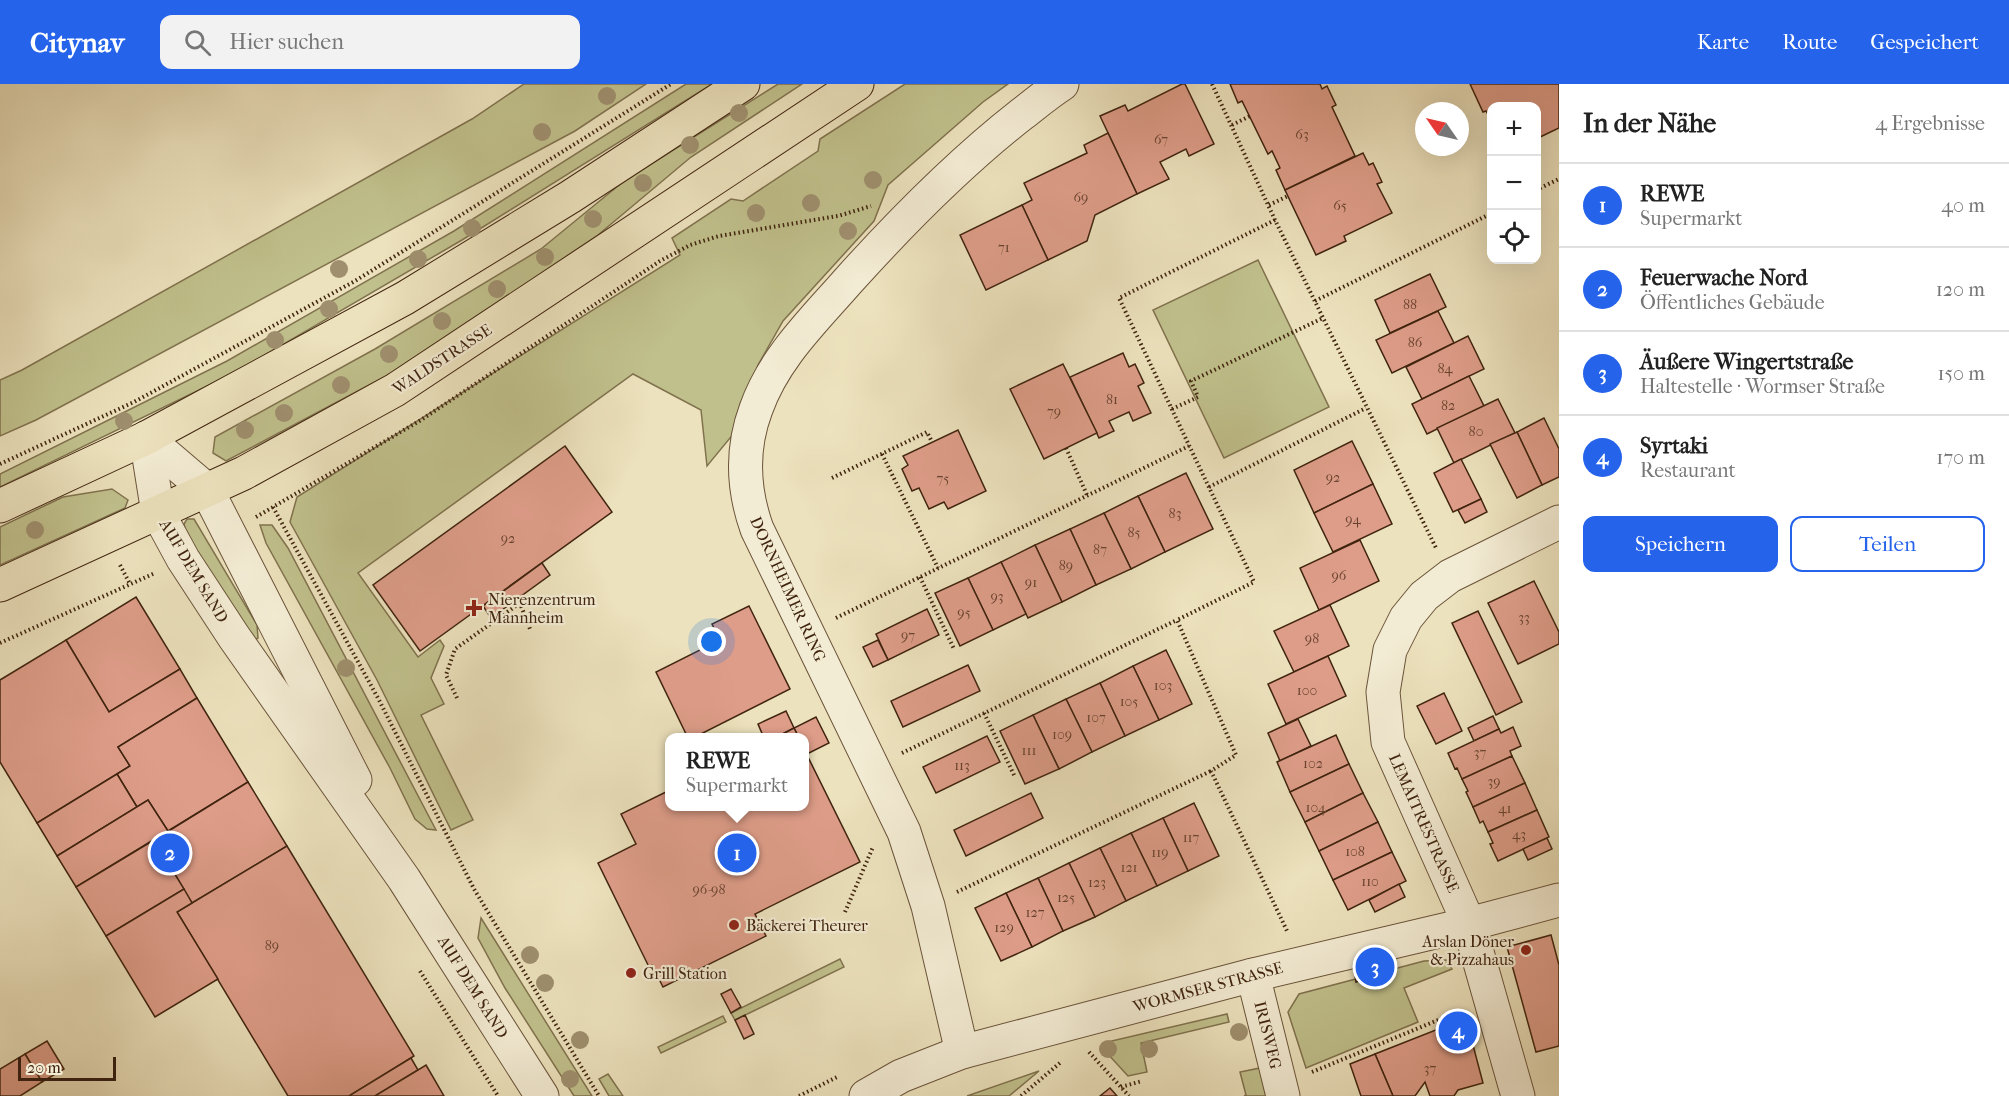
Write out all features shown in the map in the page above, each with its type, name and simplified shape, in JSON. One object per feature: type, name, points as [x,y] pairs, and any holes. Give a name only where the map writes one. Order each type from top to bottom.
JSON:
[{"type":"main road","points":[[0,506],[146,438],[405,298],[570,197],[743,84]]},
{"type":"main road","name":"WALDSTRASSE","points":[[0,585],[244,473],[395,390],[857,84]]},
{"type":"street","name":"DORNHEIMER RING","points":[[962,1052],[927,906],[904,832],[757,529],[747,494],[746,466],[749,430],[765,387],[782,358],[797,338],[902,221],[987,141],[1062,84]]},
{"type":"street","name":"AUF DEM SAND","points":[[146,438],[207,490],[404,879]]},
{"type":"street","name":"AUF DEM SAND","points":[[146,438],[158,513],[183,559],[234,637],[404,879],[542,1096]]},
{"type":"street","name":"LEMAITRESTRASSE","points":[[1518,1096],[1468,924],[1388,742],[1383,693],[1390,650],[1406,618],[1424,596],[1450,576],[1559,522]]},
{"type":"street","name":"WORMSER STRASSE","points":[[866,1096],[901,1076],[962,1052],[1252,975],[1559,900]]},
{"type":"street","name":"IRISWEG","points":[[1252,975],[1282,1091]]},
{"type":"path","points":[[0,464],[134,402],[355,281],[671,84]]},
{"type":"path","points":[[1212,84],[1275,220],[1450,576]]},
{"type":"path","points":[[1232,125],[1250,116]]},
{"type":"path","points":[[1541,188],[1559,179]]},
{"type":"path","points":[[1269,205],[1288,196]]},
{"type":"path","points":[[230,532],[421,420],[660,261],[690,245],[719,236],[838,216],[871,205]]},
{"type":"path","points":[[1315,301],[1487,215]]},
{"type":"path","points":[[873,767],[1254,582],[1119,298],[1275,220]]},
{"type":"path","points":[[1172,409],[1198,397],[1191,381],[1323,318]]},
{"type":"path","points":[[1209,487],[1366,408]]},
{"type":"path","points":[[832,478],[927,432],[932,442]]},
{"type":"path","points":[[807,632],[1189,446]]},
{"type":"path","points":[[1066,448],[1087,495]]},
{"type":"path","points":[[882,453],[938,568]]},
{"type":"path","points":[[273,507],[379,700],[474,889],[598,1096]]},
{"type":"path","points":[[0,643],[160,572],[183,559]]},
{"type":"path","points":[[920,577],[954,649]]},
{"type":"path","points":[[457,698],[446,675],[455,649],[519,600],[530,629]]},
{"type":"path","points":[[927,906],[1211,771],[1236,755],[1177,620]]},
{"type":"path","points":[[984,713],[1015,777]]},
{"type":"path","points":[[1211,771],[1302,963]]},
{"type":"path","points":[[845,912],[873,847],[904,832]]},
{"type":"path","points":[[1282,1091],[1489,999]]},
{"type":"path","points":[[443,1008],[498,1096]]},
{"type":"path","points":[[1085,1049],[1129,1096]]},
{"type":"path","points":[[1021,1096],[1068,1054]]},
{"type":"path","points":[[1121,1087],[1142,1081]]},
{"type":"green space","points":[[524,84],[646,84],[575,131],[36,420],[0,436],[0,380],[22,370],[472,119]]},
{"type":"green space","points":[[686,84],[712,84],[462,240],[234,373],[0,487],[0,474],[227,361],[454,231]]},
{"type":"green space","points":[[778,84],[802,84],[691,157],[598,235],[403,367],[226,461],[213,453],[215,437],[375,349],[541,249],[624,181]]},
{"type":"green space","points":[[905,84],[1008,84],[983,102],[888,185],[874,221],[783,321],[758,365],[735,432],[707,466],[701,410],[633,374],[358,573],[418,657],[440,640],[444,646],[431,678],[444,704],[421,715],[473,820],[451,830],[377,680],[290,522],[297,497],[680,255],[672,238],[731,199],[743,201],[818,151],[820,139]]},
{"type":"green space","points":[[1258,260],[1329,407],[1224,458],[1153,310]]},
{"type":"green space","points":[[112,489],[128,500],[125,508],[0,565],[0,527],[63,497]]},
{"type":"green space","points":[[187,519],[194,519],[257,625],[258,638],[253,641],[187,538],[184,524]]},
{"type":"green space","points":[[260,525],[272,525],[288,548],[436,830],[427,829],[415,819],[390,768],[266,543]]},
{"type":"green space","points":[[481,918],[592,1096],[574,1096],[505,988],[478,938]]},
{"type":"green space","points":[[840,959],[844,967],[735,1020],[731,1013]]},
{"type":"green space","points":[[1447,960],[1452,969],[1404,988],[1418,1022],[1306,1068],[1288,1012],[1299,994],[1424,961]]},
{"type":"green space","points":[[1227,1014],[1229,1022],[1141,1043],[1147,1072],[1128,1076],[1105,1051],[1103,1043]]},
{"type":"green space","points":[[723,1016],[726,1022],[661,1053],[658,1047]]},
{"type":"green space","points":[[1260,1068],[1266,1096],[1244,1096],[1246,1095],[1240,1072]]},
{"type":"green space","points":[[1039,1071],[1009,1096],[967,1096]]},
{"type":"green space","points":[[608,1074],[623,1096],[609,1096],[599,1079]]},
{"type":"building","points":[[1185,84],[1214,144],[1189,156],[1186,149],[1160,162],[1169,179],[1137,194],[1100,116],[1125,105],[1128,111]]},
{"type":"building","points":[[1230,84],[1320,84],[1322,89],[1327,86],[1336,105],[1332,107],[1355,156],[1285,190],[1276,170],[1280,168],[1272,151],[1268,154],[1242,101],[1238,103]]},
{"type":"building","points":[[1470,84],[1559,84],[1559,128],[1541,137],[1541,102],[1487,102],[1487,113],[1483,112]]},
{"type":"building","points":[[1108,133],[1137,194],[1095,215],[1087,241],[1048,260],[1022,205],[1032,200],[1024,183],[1087,153],[1084,145]]},
{"type":"building","points":[[1363,153],[1369,165],[1373,163],[1382,182],[1377,184],[1392,213],[1344,236],[1346,241],[1316,255],[1285,190]]},
{"type":"building","points":[[1022,205],[1048,260],[986,290],[960,235]]},
{"type":"building","points":[[1430,274],[1446,307],[1390,333],[1375,300]]},
{"type":"building","points":[[1438,311],[1454,343],[1392,373],[1376,340]]},
{"type":"building","points":[[1468,336],[1484,369],[1422,399],[1406,367]]},
{"type":"building","points":[[1123,353],[1129,367],[1135,364],[1144,383],[1138,386],[1151,413],[1133,421],[1129,412],[1109,421],[1114,431],[1099,438],[1070,377]]},
{"type":"building","points":[[1063,364],[1097,433],[1044,459],[1010,389]]},
{"type":"building","points":[[1469,376],[1484,406],[1427,434],[1412,404]]},
{"type":"building","points":[[1498,399],[1515,433],[1454,463],[1437,428]]},
{"type":"building","points":[[1544,418],[1559,449],[1559,477],[1542,485],[1517,432]]},
{"type":"building","points":[[958,430],[986,491],[948,509],[944,502],[929,509],[919,488],[912,491],[902,469],[908,465],[903,456]]},
{"type":"building","points":[[1517,432],[1542,485],[1517,498],[1490,444]]},
{"type":"building","points":[[1352,441],[1373,484],[1314,513],[1294,470]]},
{"type":"building","points":[[565,446],[612,512],[420,651],[373,585]]},
{"type":"building","points":[[1461,459],[1481,499],[1453,512],[1434,473]]},
{"type":"building","points":[[1186,473],[1213,529],[1165,552],[1138,496]]},
{"type":"building","points":[[1373,484],[1392,524],[1333,552],[1314,513]]},
{"type":"building","points":[[1138,496],[1165,552],[1131,569],[1104,513]]},
{"type":"building","points":[[1481,499],[1487,512],[1465,523],[1458,510]]},
{"type":"building","points":[[1104,513],[1131,569],[1096,585],[1070,529]]},
{"type":"building","points":[[1070,529],[1096,585],[1062,602],[1035,545]]},
{"type":"building","points":[[1360,540],[1379,581],[1319,610],[1300,568]]},
{"type":"building","points":[[1035,545],[1062,602],[1028,618],[1001,562]]},
{"type":"building","points":[[1001,562],[1026,614],[993,630],[968,578]]},
{"type":"building","points":[[542,563],[550,575],[491,618],[483,606]]},
{"type":"building","points":[[968,578],[993,630],[960,646],[935,593]]},
{"type":"building","points":[[1534,581],[1559,632],[1559,644],[1518,664],[1488,603]]},
{"type":"building","points":[[136,597],[180,669],[109,712],[66,640]]},
{"type":"building","points":[[1330,605],[1349,646],[1294,672],[1274,631]]},
{"type":"building","points":[[749,606],[790,689],[703,733],[686,733],[656,672],[720,640],[712,624]]},
{"type":"building","points":[[927,609],[939,635],[888,660],[876,634]]},
{"type":"building","points":[[1478,611],[1522,702],[1496,715],[1452,623]]},
{"type":"building","points":[[66,640],[109,712],[180,669],[197,698],[118,747],[130,766],[37,823],[0,762],[0,680]]},
{"type":"building","points":[[878,640],[888,660],[873,667],[863,647]]},
{"type":"building","points":[[1166,650],[1192,704],[1159,720],[1133,666]]},
{"type":"building","points":[[1328,656],[1346,696],[1286,724],[1268,684]]},
{"type":"building","points":[[968,665],[980,691],[903,727],[891,701]]},
{"type":"building","points":[[1133,666],[1159,720],[1125,736],[1100,683]]},
{"type":"building","points":[[1100,683],[1125,736],[1092,752],[1066,699]]},
{"type":"building","points":[[1444,693],[1462,731],[1436,744],[1417,706]]},
{"type":"building","points":[[197,698],[248,782],[168,831],[148,800],[137,807],[117,774],[130,766],[118,747]]},
{"type":"building","points":[[1066,699],[1092,752],[1059,769],[1033,715]]},
{"type":"building","points":[[786,711],[794,728],[784,733],[762,733],[758,724]]},
{"type":"building","points":[[1033,715],[1059,769],[1025,784],[1000,731]]},
{"type":"building","points":[[1493,716],[1499,729],[1474,741],[1468,728]]},
{"type":"building","points":[[816,717],[829,743],[809,753],[809,733],[796,733],[794,728]]},
{"type":"building","points":[[1298,719],[1311,746],[1280,761],[1268,733]]},
{"type":"building","points":[[1513,727],[1521,746],[1510,751],[1512,756],[1462,779],[1448,753],[1499,729],[1501,733]]},
{"type":"building","points":[[794,728],[796,733],[784,733]]},
{"type":"building","points":[[1336,735],[1349,764],[1290,792],[1277,762]]},
{"type":"building","points":[[987,736],[1000,762],[936,793],[923,767]]},
{"type":"building","points":[[1512,756],[1525,783],[1473,807],[1462,779]]},
{"type":"building","points":[[809,759],[860,862],[755,914],[766,936],[663,987],[652,965],[649,967],[598,863],[636,844],[621,814],[665,792],[665,811],[809,811]]},
{"type":"building","points":[[1349,764],[1363,793],[1305,822],[1290,792]]},
{"type":"building","points":[[117,774],[137,807],[57,856],[37,823]]},
{"type":"building","points":[[248,782],[287,846],[192,903],[154,840]]},
{"type":"building","points":[[1525,783],[1537,810],[1488,832],[1483,821],[1480,823],[1473,807]]},
{"type":"building","points":[[1031,793],[1043,818],[966,856],[954,830]]},
{"type":"building","points":[[1363,793],[1378,822],[1319,851],[1305,822]]},
{"type":"building","points":[[148,800],[168,831],[76,887],[57,856]]},
{"type":"building","points":[[1194,803],[1219,856],[1188,871],[1163,818]]},
{"type":"building","points":[[1537,810],[1549,837],[1498,861],[1490,844],[1493,843],[1488,832]]},
{"type":"building","points":[[1163,818],[1188,871],[1157,886],[1131,833]]},
{"type":"building","points":[[1378,822],[1392,852],[1333,880],[1319,851]]},
{"type":"building","points":[[1131,833],[1157,886],[1126,901],[1100,848]]},
{"type":"building","points":[[1547,838],[1552,849],[1528,860],[1523,849]]},
{"type":"building","points":[[154,840],[184,889],[106,936],[76,887]]},
{"type":"building","points":[[287,846],[414,1056],[349,1096],[288,1096],[177,912]]},
{"type":"building","points":[[1100,848],[1126,901],[1095,917],[1069,863]]},
{"type":"building","points":[[1392,852],[1406,881],[1348,910],[1333,880]]},
{"type":"building","points":[[1069,863],[1095,917],[1063,931],[1038,878]]},
{"type":"building","points":[[1038,878],[1063,931],[1032,947],[1006,893]]},
{"type":"building","points":[[1399,884],[1405,897],[1375,912],[1369,900]]},
{"type":"building","points":[[184,889],[192,903],[177,912],[218,979],[155,1017],[106,936]]},
{"type":"building","points":[[1006,893],[1032,947],[1001,961],[975,908]]},
{"type":"building","points":[[1551,935],[1559,965],[1559,1046],[1536,1052],[1507,947]]},
{"type":"building","points":[[1372,970],[1374,977],[1356,982],[1355,975]]},
{"type":"building","points":[[731,989],[741,1007],[731,1013],[721,994]]},
{"type":"building","points":[[745,1015],[754,1034],[744,1039],[735,1020]]},
{"type":"building","points":[[1456,1022],[1469,1030],[1483,1083],[1458,1090],[1454,1096],[1430,1096],[1425,1082],[1415,1096],[1393,1096],[1375,1054]]},
{"type":"building","points":[[47,1041],[64,1069],[42,1082],[25,1054]]},
{"type":"building","points":[[25,1054],[42,1082],[20,1096],[0,1096],[0,1069]]},
{"type":"building","points":[[1375,1054],[1393,1096],[1361,1096],[1350,1064]]},
{"type":"building","points":[[411,1058],[418,1070],[375,1096],[349,1096]]},
{"type":"building","points":[[426,1065],[444,1096],[375,1096],[418,1070]]},
{"type":"building","points":[[1110,1088],[1117,1096],[1100,1096]]},
{"type":"place","name":"Nierenzentrum Mannheim","points":[[474,608]]},
{"type":"place","name":"Feuerwache Nord","points":[[170,853]]},
{"type":"place","name":"REWE","points":[[737,853]]},
{"type":"place","name":"Bäckerei Theurer","points":[[734,925]]},
{"type":"place","name":"Arslan Döner & Pizzahaus","points":[[1526,950]]},
{"type":"place","name":"Äußere Wingertstraße","points":[[1375,967]]},
{"type":"place","name":"Grill Station","points":[[631,973]]},
{"type":"place","name":"Syrtaki","points":[[1458,1031]]}]
